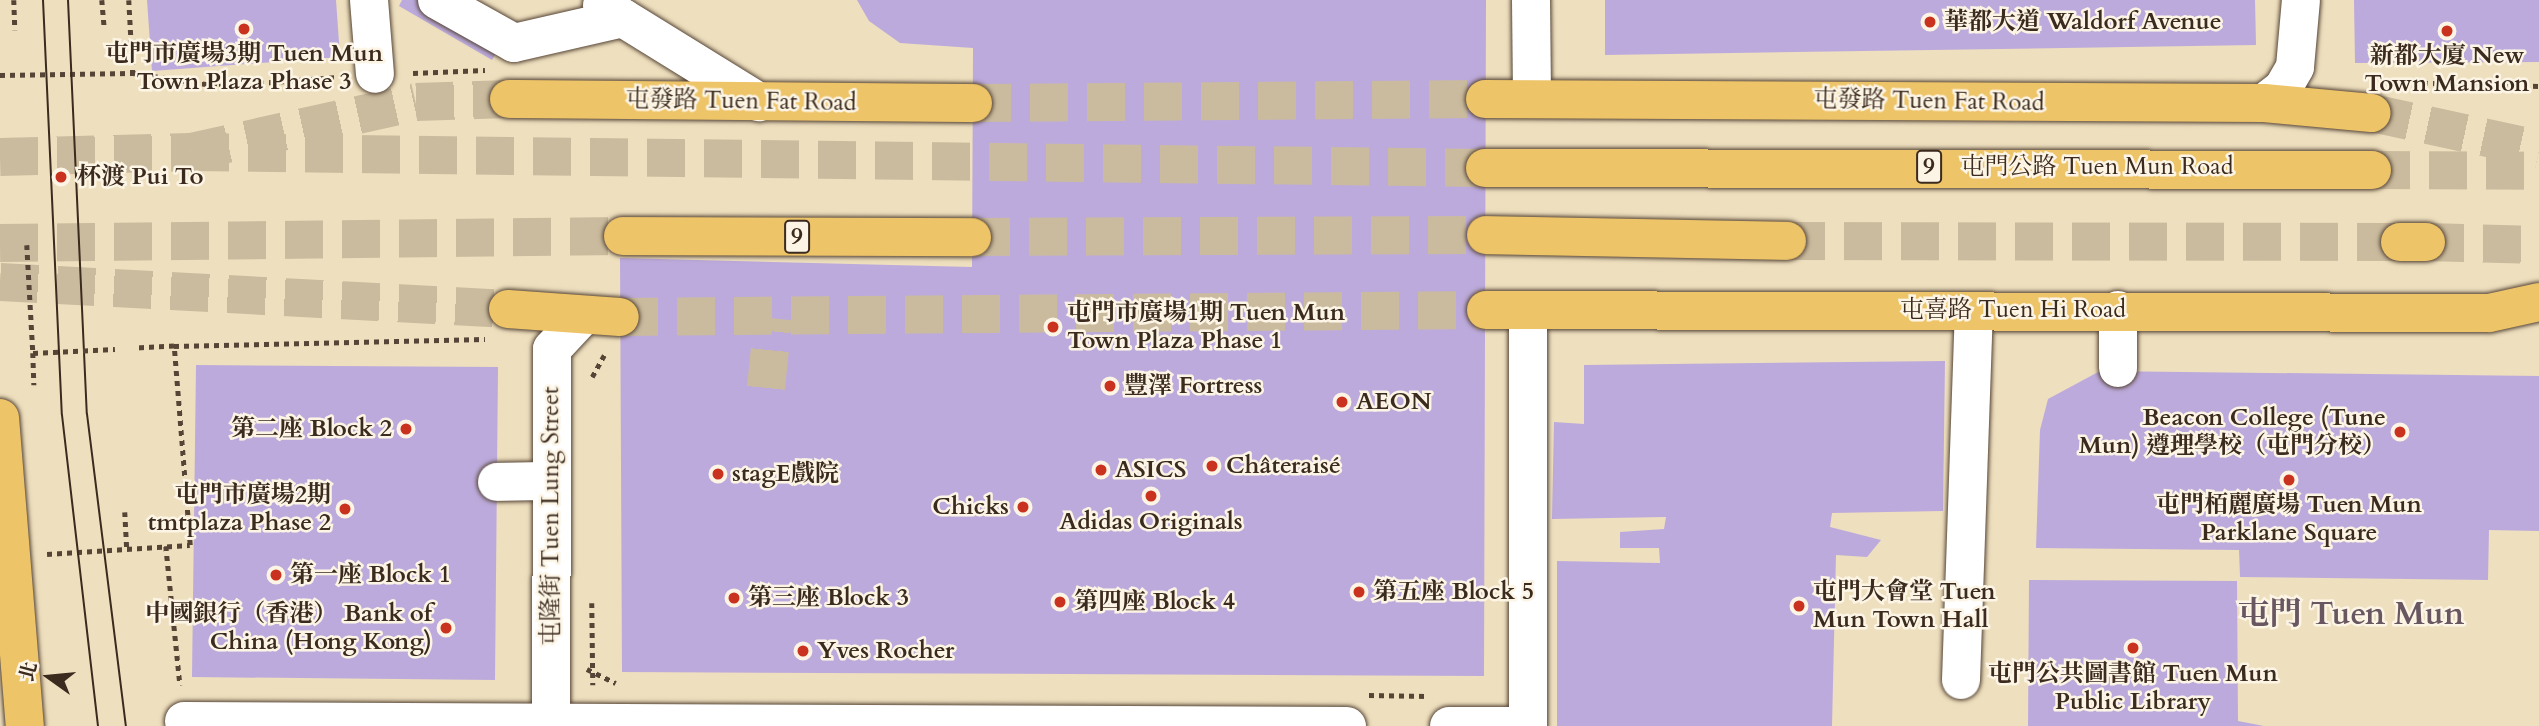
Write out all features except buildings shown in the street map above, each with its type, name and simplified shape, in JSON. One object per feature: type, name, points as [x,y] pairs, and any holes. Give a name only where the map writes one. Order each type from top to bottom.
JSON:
[{"type":"main road","name":"屯發路 Tuen Fat Road","points":[[1485,99],[2264,103],[2376,98]]},
{"type":"main road","name":"屯發路 Tuen Fat Road","points":[[509,99],[973,103]]},
{"type":"main road","name":"屯門公路 Tuen Mun Road","points":[[1485,167],[2372,170]]},
{"type":"main road","points":[[1486,235],[1787,241]]},
{"type":"main road","name":"9","points":[[623,236],[972,237]]},
{"type":"main road","name":"屯喜路 Tuen Hi Road","points":[[1486,310],[2489,313],[2539,302]]},
{"type":"main road","points":[[2489,313],[2539,321]]},
{"type":"main road","points":[[499,324],[580,318],[616,334]]},
{"type":"main road","points":[[0,418],[25,726]]},
{"type":"street","points":[[369,0],[374,74]]},
{"type":"street","points":[[437,0],[514,43],[609,9],[759,102]]},
{"type":"street","points":[[1531,0],[1532,99]]},
{"type":"street","points":[[2264,103],[2283,88],[2295,66],[2301,0]]},
{"type":"street","points":[[1449,726],[1528,726],[1528,310]]},
{"type":"street","points":[[2118,310],[2118,368]]},
{"type":"street","points":[[1961,680],[1974,311]]},
{"type":"street","name":"屯隆街 Tuen Lung Street","points":[[551,725],[552,349],[580,318]]},
{"type":"street","points":[[497,482],[551,481]]},
{"type":"street","points":[[184,721],[551,725],[593,722],[1347,726]]},
{"type":"path","points":[[14,0],[15,30]]},
{"type":"path","points":[[102,0],[104,25]]},
{"type":"path","points":[[129,0],[133,73]]},
{"type":"path","points":[[0,75],[133,73],[219,86],[374,74]]},
{"type":"path","points":[[2376,98],[2539,86]]},
{"type":"path","points":[[27,245],[34,386]]},
{"type":"path","points":[[136,348],[499,324]]},
{"type":"path","points":[[591,393],[601,356],[616,334]]},
{"type":"path","points":[[33,555],[190,545],[174,346]]},
{"type":"path","points":[[33,354],[115,349]]},
{"type":"path","points":[[125,512],[127,548]]},
{"type":"path","points":[[166,547],[184,721]]},
{"type":"path","points":[[592,600],[593,722]]},
{"type":"tunnel","points":[[191,152],[416,102],[509,99]]},
{"type":"tunnel","points":[[973,103],[1485,99]]},
{"type":"tunnel","points":[[2372,113],[2539,149]]},
{"type":"tunnel","points":[[0,157],[191,152],[1485,168]]},
{"type":"tunnel","points":[[2372,170],[2539,171]]},
{"type":"tunnel","points":[[972,237],[1486,235]]},
{"type":"tunnel","points":[[0,243],[623,236]]},
{"type":"tunnel","points":[[1787,241],[2400,242]]},
{"type":"tunnel","points":[[2426,242],[2539,245]]},
{"type":"tunnel","points":[[0,282],[508,309]]},
{"type":"tunnel","points":[[620,317],[1486,310]]},
{"type":"tunnel","points":[[766,388],[773,318]]},
{"type":"tram line","points":[[43,0],[62,415],[98,726]]},
{"type":"tram line","points":[[68,0],[87,414],[126,726]]},
{"type":"place","name":"華都大道 Waldorf Avenue","points":[[1930,22]]},
{"type":"place","name":"屯門市廣場3期 Tuen Mun Town Plaza Phase 3","points":[[244,29]]},
{"type":"place","name":"新都大廈 New Town Mansion","points":[[2447,31]]},
{"type":"place","name":"杯渡 Pui To","points":[[61,177]]},
{"type":"place","name":"屯門市廣場1期 Tuen Mun Town Plaza Phase 1","points":[[1053,327]]},
{"type":"place","name":"豐澤 Fortress","points":[[1110,386]]},
{"type":"place","name":"AEON","points":[[1342,402]]},
{"type":"place","name":"第二座 Block 2","points":[[406,429]]},
{"type":"place","name":"Beacon College (Tune Mun) 遵理學校（屯門分校）","points":[[2400,432]]},
{"type":"place","name":"Châteraisé","points":[[1212,466]]},
{"type":"place","name":"ASICS","points":[[1101,470]]},
{"type":"place","name":"stagE戲院","points":[[718,474]]},
{"type":"place","name":"屯門栢麗廣場 Tuen Mun Parklane Square","points":[[2289,480]]},
{"type":"place","name":"Adidas Originals","points":[[1151,496]]},
{"type":"place","name":"Chicks","points":[[1023,507]]},
{"type":"place","name":"屯門市廣場2期 tmtplaza Phase 2","points":[[345,509]]},
{"type":"place","name":"第一座 Block 1","points":[[276,575]]},
{"type":"place","name":"第五座 Block 5","points":[[1359,592]]},
{"type":"place","name":"第三座 Block 3","points":[[734,598]]},
{"type":"place","name":"第四座 Block 4","points":[[1060,602]]},
{"type":"place","name":"屯門大會堂 Tuen Mun Town Hall","points":[[1799,606]]},
{"type":"place","name":"中國銀行（香港） Bank of China (Hong Kong)","points":[[446,628]]},
{"type":"place","name":"屯門公共圖書館 Tuen Mun Public Library","points":[[2133,648]]},
{"type":"place","name":"Yves Rocher","points":[[803,651]]},
{"type":"district","name":"屯門 Tuen Mun","points":[[2351,614]]}]
